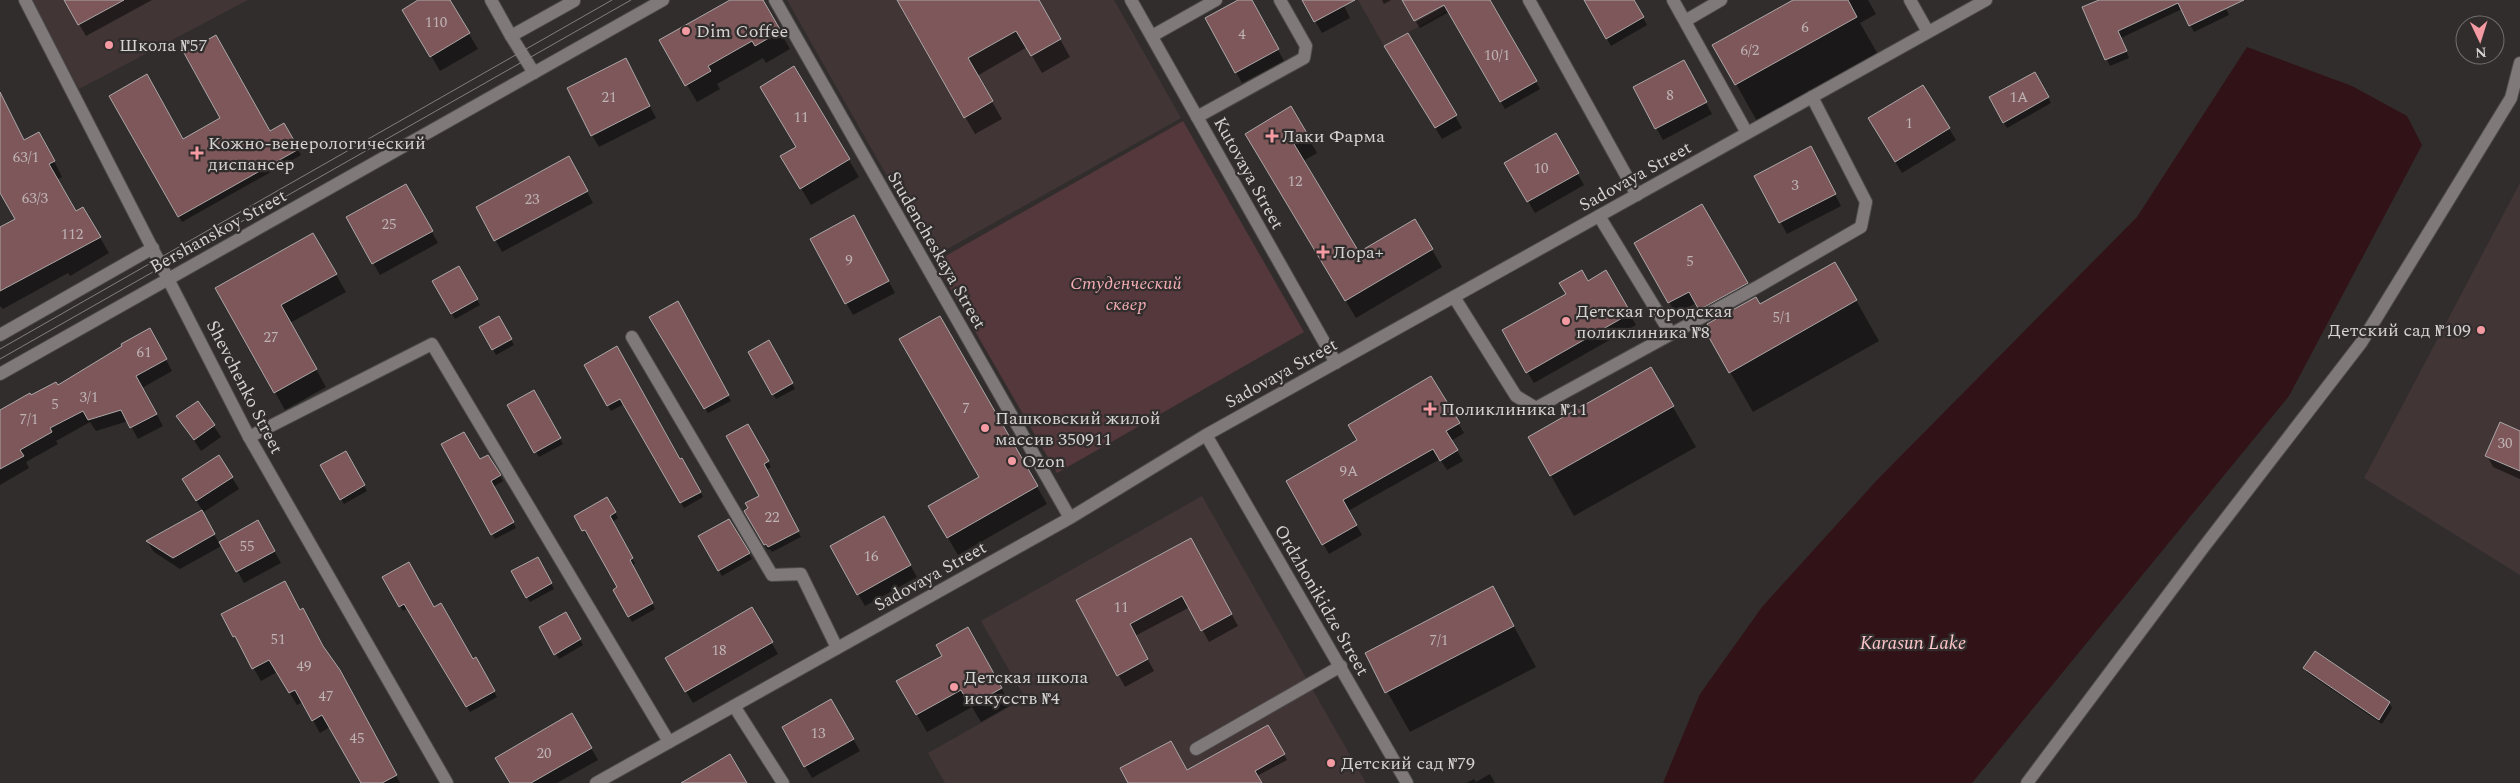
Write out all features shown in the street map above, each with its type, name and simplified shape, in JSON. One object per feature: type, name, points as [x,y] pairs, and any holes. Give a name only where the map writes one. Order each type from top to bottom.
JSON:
[{"type":"street","name":"Shevchenko Street","points":[[25,0],[170,279],[249,437],[447,783]]},
{"type":"street","points":[[491,0],[534,73]]},
{"type":"street","name":"Bershanskoy Street","points":[[0,374],[663,0]]},
{"type":"street","name":"Studencheskaya Street","points":[[774,0],[1070,518]]},
{"type":"street","name":"Kutovaya Street","points":[[1131,0],[1336,363]]},
{"type":"street","points":[[1152,36],[1216,0]]},
{"type":"street","points":[[1197,117],[1304,58],[1306,46],[1280,0]]},
{"type":"street","points":[[1529,0],[1637,195]]},
{"type":"street","points":[[1673,0],[1747,133]]},
{"type":"street","points":[[1685,21],[1721,0]]},
{"type":"street","points":[[1910,0],[1928,32]]},
{"type":"street","name":"Sadovaya Street","points":[[596,783],[1070,518],[1206,435],[1986,0]]},
{"type":"street","points":[[511,36],[574,1]]},
{"type":"street","points":[[2027,783],[2202,548],[2361,343],[2511,98],[2520,63]]},
{"type":"street","points":[[1454,297],[1516,396],[1536,408],[1671,334],[1861,227],[1866,202],[1812,97]]},
{"type":"street","points":[[1599,216],[1671,334]]},
{"type":"street","name":"Bershanskoy Street","points":[[0,334],[153,248]]},
{"type":"street","points":[[632,337],[772,575],[801,574],[837,648]]},
{"type":"street","points":[[249,437],[432,344],[669,742]]},
{"type":"street","name":"Ordzhonikidze Street","points":[[1206,435],[1407,783]]},
{"type":"street","points":[[1196,749],[1341,666]]},
{"type":"street","points":[[734,706],[783,783]]},
{"type":"shaded area","name":"Школа №57","points":[[31,0],[248,0],[79,89]]},
{"type":"shaded area","points":[[787,0],[1114,0],[1181,118],[933,257]]},
{"type":"shaded area","points":[[1358,0],[1466,0],[1384,46]]},
{"type":"shaded area","name":"Детский сад №109","points":[[2520,183],[2520,575],[2364,478]]},
{"type":"shaded area","points":[[1202,496],[1366,783],[945,783],[928,753],[1025,698],[981,621]]},
{"type":"green space","name":"Студенческий сквер","points":[[1183,121],[1304,332],[1057,473],[935,262]]},
{"type":"water","name":"Karasun Lake","points":[[2247,47],[2352,86],[2407,116],[2422,145],[2289,396],[1972,783],[1663,783],[1700,694],[1762,607],[1877,480],[2137,217]]},
{"type":"building","points":[[64,0],[124,0],[78,25]]},
{"type":"building","points":[[418,0],[450,0],[470,33],[430,57],[402,10]]},
{"type":"building","points":[[730,0],[763,0],[781,31],[755,46],[752,41],[708,66],[711,71],[685,86],[659,40]]},
{"type":"building","points":[[897,0],[1039,0],[1061,39],[1031,56],[1016,31],[968,58],[993,101],[964,118]]},
{"type":"building","points":[[1238,0],[1252,0],[1279,49],[1235,73],[1205,18]]},
{"type":"building","points":[[1302,0],[1355,0],[1314,22]]},
{"type":"building","points":[[1402,0],[1490,0],[1537,81],[1500,102],[1444,5],[1414,21]]},
{"type":"building","points":[[1584,0],[1634,0],[1644,17],[1606,39]]},
{"type":"building","points":[[1793,0],[1848,0],[1857,17],[1735,85],[1712,45]]},
{"type":"building","points":[[2099,0],[2244,0],[2189,26],[2178,3],[2118,31],[2127,51],[2105,60],[2082,7]]},
{"type":"building","points":[[1408,33],[1457,115],[1435,128],[1384,46]]},
{"type":"building","points":[[216,35],[270,131],[284,123],[299,149],[178,217],[109,96],[147,74],[183,139],[220,118],[184,53]]},
{"type":"building","points":[[626,58],[650,106],[591,136],[567,88]]},
{"type":"building","points":[[1684,60],[1707,102],[1655,129],[1633,87]]},
{"type":"building","points":[[794,66],[850,159],[800,189],[780,156],[796,147],[760,87]]},
{"type":"building","points":[[2035,72],[2049,97],[2003,123],[1989,97]]},
{"type":"building","points":[[1923,85],[1950,128],[1895,162],[1868,118]]},
{"type":"building","points":[[0,92],[24,140],[39,132],[55,161],[49,164],[76,211],[83,207],[101,237],[0,291],[0,227],[15,219],[0,193]]},
{"type":"building","points":[[1291,106],[1308,135],[1294,144],[1359,252],[1415,219],[1433,249],[1345,301],[1245,134]]},
{"type":"building","points":[[1556,133],[1579,173],[1527,202],[1504,163]]},
{"type":"building","points":[[1811,146],[1836,194],[1779,223],[1754,176]]},
{"type":"building","points":[[569,156],[588,191],[494,241],[476,207]]},
{"type":"building","points":[[406,184],[433,231],[372,264],[346,217]]},
{"type":"building","points":[[1702,204],[1748,283],[1699,310],[1689,292],[1668,303],[1634,243]]},
{"type":"building","points":[[854,215],[889,281],[845,304],[810,239]]},
{"type":"building","points":[[313,233],[337,274],[281,305],[317,369],[274,393],[215,288]]},
{"type":"building","points":[[1835,262],[1857,300],[1729,373],[1707,334],[1711,332],[1707,324],[1756,297],[1760,304]]},
{"type":"building","points":[[459,266],[478,299],[451,314],[432,281]]},
{"type":"building","name":"Детская городская поликлиника №8","points":[[1582,270],[1588,281],[1606,270],[1631,313],[1526,373],[1502,330],[1566,294],[1559,283]]},
{"type":"building","points":[[678,301],[729,395],[704,409],[649,317]]},
{"type":"building","points":[[499,316],[512,339],[492,350],[479,327]]},
{"type":"building","points":[[940,316],[1038,486],[947,538],[928,506],[979,477],[899,339]]},
{"type":"building","points":[[150,328],[167,359],[136,376],[157,414],[130,428],[121,410],[88,420],[83,411],[50,428],[52,432],[20,450],[24,456],[0,469],[0,410],[30,393],[31,395],[56,382],[58,385],[122,346],[121,344]]},
{"type":"building","points":[[769,340],[793,383],[772,395],[748,352]]},
{"type":"building","points":[[617,346],[680,459],[682,458],[701,492],[680,503],[620,399],[607,406],[584,365]]},
{"type":"building","points":[[1651,367],[1674,406],[1550,476],[1528,437]]},
{"type":"building","points":[[1431,376],[1460,423],[1446,431],[1458,450],[1440,461],[1433,449],[1343,500],[1357,525],[1322,545],[1286,481],[1357,440],[1348,425]]},
{"type":"building","points":[[534,390],[561,438],[534,453],[507,405]]},
{"type":"building","points":[[198,401],[215,425],[194,440],[176,416]]},
{"type":"building","points":[[2500,422],[2520,431],[2520,471],[2485,456]]},
{"type":"building","points":[[748,424],[769,461],[764,464],[799,531],[768,547],[766,544],[764,545],[744,511],[748,508],[745,503],[759,496],[726,436]]},
{"type":"building","points":[[464,432],[480,459],[488,455],[501,475],[491,481],[514,522],[491,535],[441,444]]},
{"type":"building","points":[[346,451],[365,485],[340,500],[320,465]]},
{"type":"building","points":[[219,455],[233,477],[196,501],[182,479]]},
{"type":"building","points":[[607,497],[616,512],[610,516],[633,558],[630,560],[653,603],[628,617],[613,590],[617,587],[585,530],[582,531],[574,516]]},
{"type":"building","points":[[202,510],[215,534],[173,558],[146,541]]},
{"type":"building","points":[[884,516],[911,565],[857,595],[830,546]]},
{"type":"building","points":[[729,519],[750,553],[718,571],[698,536]]},
{"type":"building","points":[[258,520],[275,551],[236,572],[219,542]]},
{"type":"building","points":[[1191,538],[1232,614],[1201,631],[1182,596],[1130,624],[1148,659],[1117,676],[1076,600]]},
{"type":"building","points":[[538,557],[552,583],[526,598],[511,571]]},
{"type":"building","points":[[409,562],[434,607],[441,603],[473,659],[476,657],[495,691],[466,707],[404,604],[399,607],[382,577]]},
{"type":"building","points":[[285,581],[300,610],[303,608],[323,646],[340,670],[397,775],[382,783],[361,783],[322,715],[312,721],[295,690],[289,693],[269,660],[252,669],[221,614]]},
{"type":"building","points":[[1493,586],[1514,626],[1385,693],[1365,653]]},
{"type":"building","points":[[752,607],[773,642],[685,692],[665,658]]},
{"type":"building","points":[[566,612],[581,639],[554,655],[539,627]]},
{"type":"building","points":[[968,627],[1002,688],[970,706],[961,690],[916,715],[896,681],[942,656],[936,645]]},
{"type":"building","points":[[2315,651],[2390,702],[2379,720],[2303,668]]},
{"type":"building","points":[[831,699],[854,739],[804,767],[782,727]]},
{"type":"building","points":[[572,713],[592,748],[531,783],[510,783],[495,758]]},
{"type":"building","points":[[1268,725],[1285,754],[1255,771],[1262,783],[1128,783],[1120,768],[1171,741],[1187,770]]},
{"type":"building","points":[[730,754],[747,783],[681,783]]},
{"type":"tram line","points":[[0,349],[612,0]]},
{"type":"tram line","points":[[0,359],[631,0]]},
{"type":"place","name":"Dim Coffee","points":[[686,31]]},
{"type":"place","name":"Школа №57","points":[[109,45]]},
{"type":"place","name":"Лаки Фарма","points":[[1272,136]]},
{"type":"place","name":"Кожно-венерологический диспансер","points":[[197,153]]},
{"type":"place","name":"Лора+","points":[[1323,252]]},
{"type":"place","name":"Детская городская поликлиника №8","points":[[1566,321]]},
{"type":"place","name":"Детский сад №109","points":[[2481,330]]},
{"type":"place","name":"Поликлиника №11","points":[[1430,409]]},
{"type":"place","name":"Пашковский жилой массив 350911","points":[[985,428]]},
{"type":"place","name":"Ozon","points":[[1012,461]]},
{"type":"place","name":"Детская школа искусств №4","points":[[954,687]]},
{"type":"place","name":"Детский сад №79","points":[[1331,763]]}]
